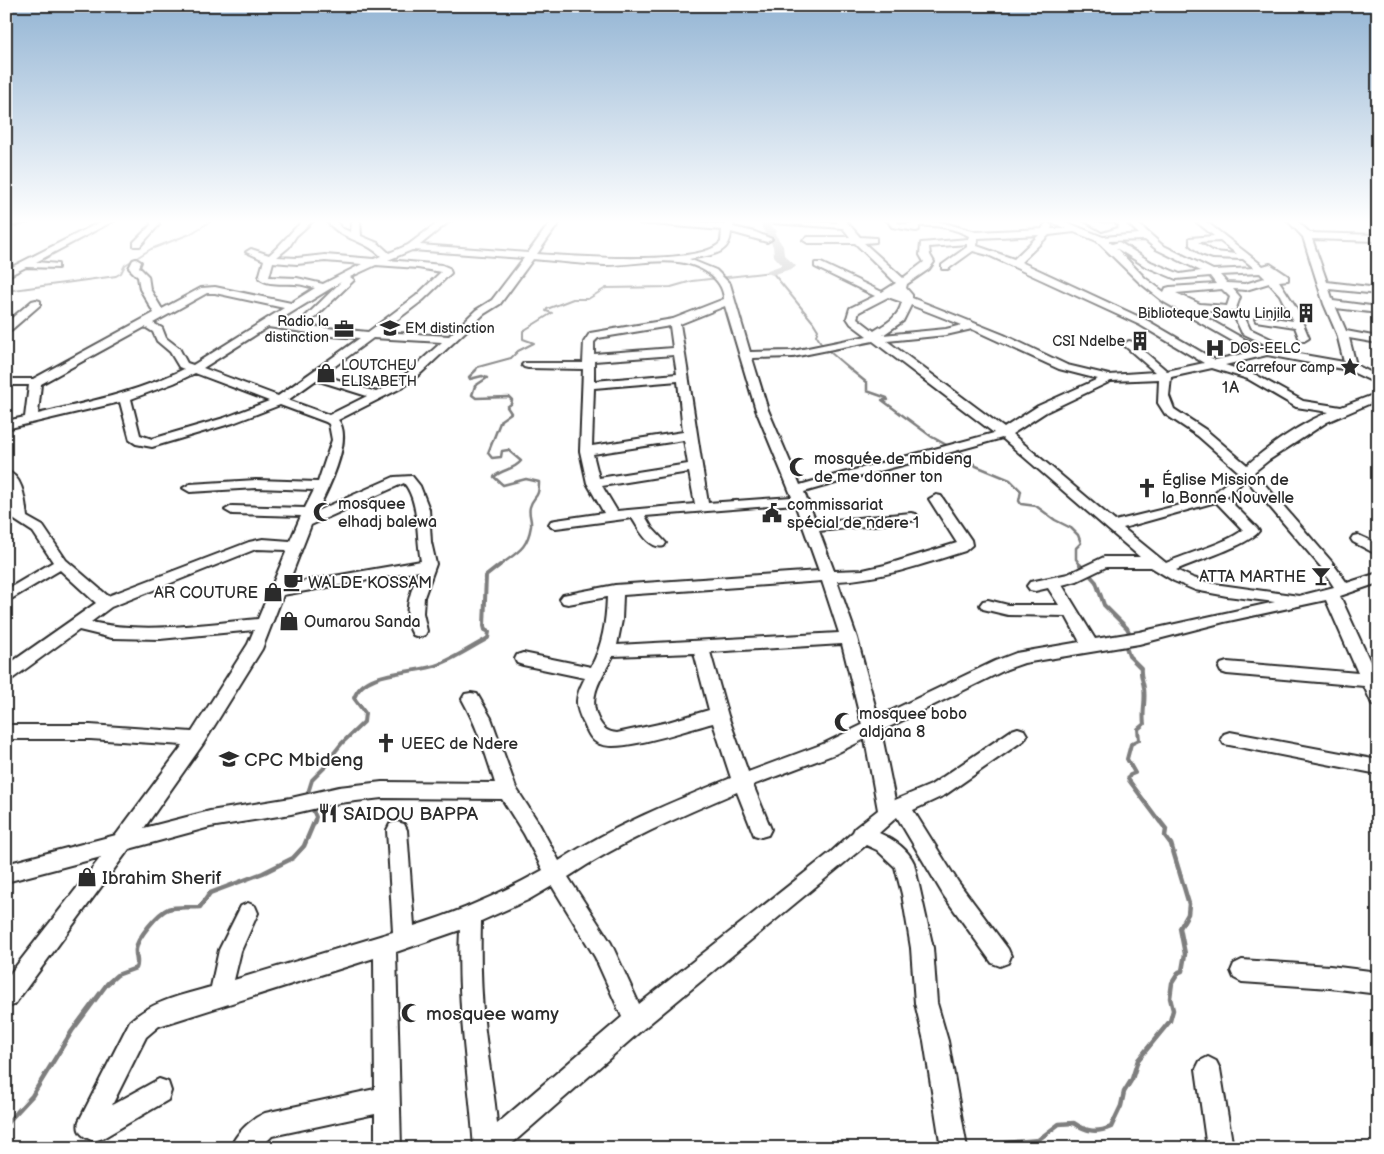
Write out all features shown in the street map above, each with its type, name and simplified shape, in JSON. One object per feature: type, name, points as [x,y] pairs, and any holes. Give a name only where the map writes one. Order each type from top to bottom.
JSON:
[{"type":"street","points":[[141,274],[143,276],[145,289],[160,313]]},
{"type":"street","points":[[265,274],[266,279],[297,281],[324,287]]},
{"type":"street","points":[[6,425],[125,397],[157,387],[194,369],[324,287],[351,274]]},
{"type":"street","points":[[296,328],[308,320],[360,274]]},
{"type":"street","points":[[429,274],[436,284]]},
{"type":"street","points":[[125,397],[134,437],[145,443],[152,443],[226,421],[280,400],[316,376],[436,284],[445,274]]},
{"type":"street","points":[[330,420],[402,384],[480,312],[496,302],[517,274]]},
{"type":"street","points":[[715,274],[720,277],[730,292],[729,301],[762,410],[798,495],[849,638],[886,792],[894,810],[1000,956]]},
{"type":"street","points":[[838,274],[885,295],[931,308],[1000,336],[1063,367],[1084,374],[1110,378],[1165,375],[1215,365],[1268,347]]},
{"type":"street","points":[[892,274],[902,283]]},
{"type":"street","points":[[917,274],[885,295],[852,313],[855,322],[1004,434],[1159,566],[1189,583],[1216,589],[1274,595],[1297,601]]},
{"type":"street","points":[[1038,274],[1144,323],[1215,365],[1256,379],[1300,404],[1344,410]]},
{"type":"street","points":[[1136,274],[1168,300],[1223,332],[1268,347],[1351,368],[1378,382]]},
{"type":"street","points":[[1171,274],[1179,277],[1212,274],[1235,297],[1231,309]]},
{"type":"street","points":[[1265,274],[1286,297],[1300,325],[1304,338]]},
{"type":"street","points":[[1268,347],[1246,331],[1240,318],[1231,309],[1193,307],[1169,292],[1175,289],[1224,286],[1246,287],[1271,279],[1285,278],[1279,274]]},
{"type":"street","points":[[1320,274],[1329,304],[1342,334],[1351,368]]},
{"type":"street","points":[[902,283],[901,288],[907,295],[902,317],[903,348],[906,359]]},
{"type":"street","points":[[1323,284],[1378,290]]},
{"type":"street","points":[[6,382],[35,382],[201,291],[210,289],[293,307]]},
{"type":"street","points":[[613,516],[594,482],[586,451],[589,342],[594,335],[675,322],[729,301]]},
{"type":"street","points":[[6,329],[36,303]]},
{"type":"street","points":[[1329,304],[1378,310]]},
{"type":"street","points":[[878,338],[878,333],[902,317]]},
{"type":"street","points":[[1240,318],[1261,322],[1300,325]]},
{"type":"street","points":[[6,997],[125,840],[197,739],[256,646],[308,517],[323,486],[338,437],[336,423],[330,420],[183,365],[175,350],[161,339],[158,330],[144,322]]},
{"type":"street","points":[[675,322],[702,508]]},
{"type":"street","points":[[268,324],[331,333],[452,339]]},
{"type":"street","points":[[744,355],[793,354],[878,338],[939,333],[972,326]]},
{"type":"street","points":[[1342,334],[1378,340]]},
{"type":"street","points":[[1129,344],[1165,375]]},
{"type":"street","points":[[528,365],[588,362],[679,351]]},
{"type":"street","points":[[1165,375],[1164,404],[1170,411],[1202,433],[1248,473],[1320,558],[1338,592],[1378,699]]},
{"type":"street","points":[[316,376],[378,396]]},
{"type":"street","points":[[587,385],[682,377]]},
{"type":"street","points":[[556,524],[798,495],[874,467],[928,455],[1004,434],[1042,409],[1110,378]]},
{"type":"street","points":[[31,418],[35,382]]},
{"type":"street","points":[[1114,526],[1177,511],[1218,498],[1264,457],[1307,429],[1323,419],[1378,396]]},
{"type":"street","points":[[586,451],[690,435]]},
{"type":"street","points":[[594,482],[696,467]]},
{"type":"street","points":[[6,475],[16,488],[20,519],[38,529],[61,563],[106,603]]},
{"type":"street","points":[[232,510],[308,517],[407,479],[413,486],[422,509],[424,542],[429,564],[416,597],[415,613],[419,631]]},
{"type":"street","points":[[190,488],[256,484],[323,486]]},
{"type":"street","points":[[1035,586],[1072,578],[1104,562],[1159,566],[1241,540],[1252,531],[1218,498]]},
{"type":"street","points":[[568,599],[615,590],[863,574],[887,570],[965,545],[964,540],[936,499]]},
{"type":"street","points":[[636,513],[647,531],[659,543]]},
{"type":"street","points":[[810,527],[911,517]]},
{"type":"street","points":[[1358,539],[1378,550]]},
{"type":"street","points":[[6,675],[106,603],[254,545],[296,546]]},
{"type":"street","points":[[6,597],[61,563]]},
{"type":"street","points":[[279,591],[429,564]]},
{"type":"street","points":[[159,1091],[94,1128],[90,1126],[138,1029],[151,1018],[166,1011],[442,927],[520,893],[555,874],[589,852],[655,818],[741,782],[829,750],[1022,657],[1138,638],[1338,592],[1378,578]]},
{"type":"street","points":[[1052,582],[1091,647]]},
{"type":"street","points":[[615,590],[614,620],[608,650],[585,694],[586,712],[597,733],[605,739],[617,740],[719,714]]},
{"type":"street","points":[[988,605],[1008,610],[1071,611]]},
{"type":"street","points":[[77,624],[112,632],[160,633],[265,624]]},
{"type":"street","points":[[608,650],[630,651],[849,638]]},
{"type":"street","points":[[700,646],[741,782],[761,830]]},
{"type":"street","points":[[523,659],[595,674]]},
{"type":"street","points":[[1227,668],[1370,680]]},
{"type":"street","points":[[472,699],[492,743],[507,791],[531,828],[555,874],[603,950],[635,1021]]},
{"type":"street","points":[[6,732],[90,732],[197,739]]},
{"type":"street","points":[[487,1148],[635,1021],[831,864],[862,834],[894,810],[938,790],[1018,735]]},
{"type":"street","points":[[1230,739],[1378,767]]},
{"type":"street","points":[[6,873],[210,818],[291,806],[339,795],[382,790],[507,791]]},
{"type":"street","points":[[388,1148],[387,1099],[397,830]]},
{"type":"street","points":[[862,834],[884,844],[904,863],[916,912],[922,948],[926,1003],[936,1041],[954,1148]]},
{"type":"street","points":[[220,995],[230,950],[248,913]]},
{"type":"street","points":[[470,915],[468,966],[475,1048],[482,1086],[487,1148]]},
{"type":"street","points":[[1242,971],[1330,977],[1378,983]]},
{"type":"street","points":[[1208,1069],[1220,1148]]},
{"type":"street","points":[[242,1148],[265,1125],[387,1099]]},
{"type":"waterway","points":[[6,291],[116,276],[120,274]]},
{"type":"waterway","points":[[475,371],[478,367],[511,358],[518,351],[534,343],[523,339],[523,331],[552,313],[546,311],[547,309],[573,299],[588,299],[606,288],[671,287],[692,281],[756,274]]},
{"type":"waterway","points":[[774,274],[813,322],[818,330],[816,335],[823,346],[852,371]]},
{"type":"waterway","points":[[851,370],[867,383],[867,391],[887,398],[888,400],[882,400],[932,437],[950,447]]},
{"type":"waterway","points":[[475,371],[469,377],[470,379],[482,376],[487,378],[475,386],[472,395],[476,398],[509,397],[512,400],[511,404],[507,407],[511,413],[501,420],[488,453],[492,458],[501,457],[502,451],[508,450],[521,461],[494,477],[503,485],[526,479],[539,482],[537,494],[530,507],[531,526],[527,540],[516,554],[499,566]]},
{"type":"waterway","points":[[956,448],[976,466],[1010,480],[1021,491],[1019,501],[1021,504],[1036,506],[1055,520],[1071,528],[1078,535],[1081,543],[1076,548],[1076,559],[1081,566]]},
{"type":"waterway","points":[[307,796],[312,780],[331,761],[334,753],[342,743],[364,722],[365,713],[354,698],[360,688],[380,677],[440,664],[488,638],[489,632],[485,630],[484,626],[486,576],[500,565]]},
{"type":"waterway","points":[[1080,565],[1083,569]]},
{"type":"waterway","points":[[1088,573],[1096,582],[1104,605],[1127,628],[1129,632],[1127,636]]},
{"type":"waterway","points":[[1125,644],[1129,656],[1141,668],[1144,685],[1144,724],[1138,729],[1139,740],[1131,744],[1127,759],[1135,773],[1130,775],[1128,779],[1160,822]]},
{"type":"waterway","points":[[311,806],[316,817],[314,822]]},
{"type":"waterway","points":[[6,1124],[32,1096],[72,1031],[107,984],[117,975],[136,968],[137,944],[159,915],[172,908],[200,907],[210,893],[263,873],[293,858],[304,846],[315,820]]},
{"type":"waterway","points":[[1002,1148],[1006,1143],[1038,1140],[1059,1124],[1074,1123],[1092,1131],[1111,1127],[1121,1106],[1124,1092],[1132,1079],[1138,1060],[1170,1021],[1173,1010],[1170,998],[1172,983],[1179,972],[1182,971],[1185,954],[1180,928],[1188,914],[1189,904],[1171,844],[1165,836],[1166,829],[1159,820]]},
{"type":"place","name":"Biblioteque Sawtu Linjila","points":[[1306,313]]},
{"type":"place","name":"EM distinction","points":[[390,328]]},
{"type":"place","name":"Radio la distinction","points":[[344,329]]},
{"type":"place","name":"CSI Ndelbe","points":[[1140,341]]},
{"type":"place","name":"DOS-EELC","points":[[1215,348]]},
{"type":"place","name":"Carrefour camp","points":[[1350,367]]},
{"type":"place","name":"LOUTCHEU ELISABETH","points":[[326,373]]},
{"type":"place","name":"mosquée de mbideng de me donner ton","points":[[799,467]]},
{"type":"place","name":"Église Mission de la Bonne Nouvelle","points":[[1147,488]]},
{"type":"place","name":"mosquee elhadj balewa","points":[[323,512]]},
{"type":"place","name":"commissariat spécial de ndere 1","points":[[772,513]]},
{"type":"place","name":"ATTA MARTHE","points":[[1321,576]]},
{"type":"place","name":"WALDE KOSSAM","points":[[293,582]]},
{"type":"place","name":"AR COUTURE","points":[[273,592]]},
{"type":"place","name":"Oumarou Sanda","points":[[289,621]]},
{"type":"place","name":"mosquee bobo aldjana 8","points":[[844,722]]},
{"type":"place","name":"UEEC de Ndere","points":[[386,743]]},
{"type":"place","name":"CPC Mbideng","points":[[229,759]]},
{"type":"place","name":"SAIDOU BAPPA","points":[[328,813]]},
{"type":"place","name":"Ibrahim Sherif","points":[[87,877]]},
{"type":"place","name":"mosquee wamy","points":[[411,1013]]},
{"type":"district","name":"1A","points":[[1231,387]]}]
